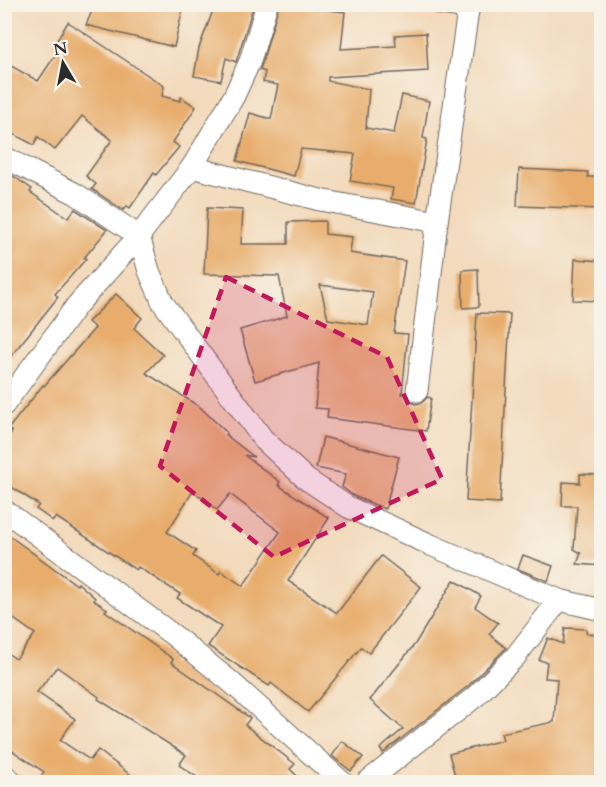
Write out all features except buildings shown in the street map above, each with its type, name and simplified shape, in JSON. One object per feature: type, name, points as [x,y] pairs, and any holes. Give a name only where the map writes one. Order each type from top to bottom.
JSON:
[{"type":"street","points":[[4,405],[77,305],[139,236],[192,167],[234,96],[250,61],[267,4]]},
{"type":"street","points":[[417,391],[436,222],[469,7],[441,4]]},
{"type":"street","points":[[4,157],[76,194],[139,236],[149,271],[163,303],[263,439],[306,479],[348,507],[559,600],[602,610]]},
{"type":"street","points":[[192,167],[320,200],[436,222]]},
{"type":"street","points":[[4,510],[173,635],[232,683],[342,783]]},
{"type":"street","points":[[367,783],[476,696],[514,657],[559,600]]},
{"type":"street","points":[[4,775],[13,783]]},
{"type":"highlighted area","points":[[226,277],[387,357],[442,479],[274,557],[160,466]]}]
